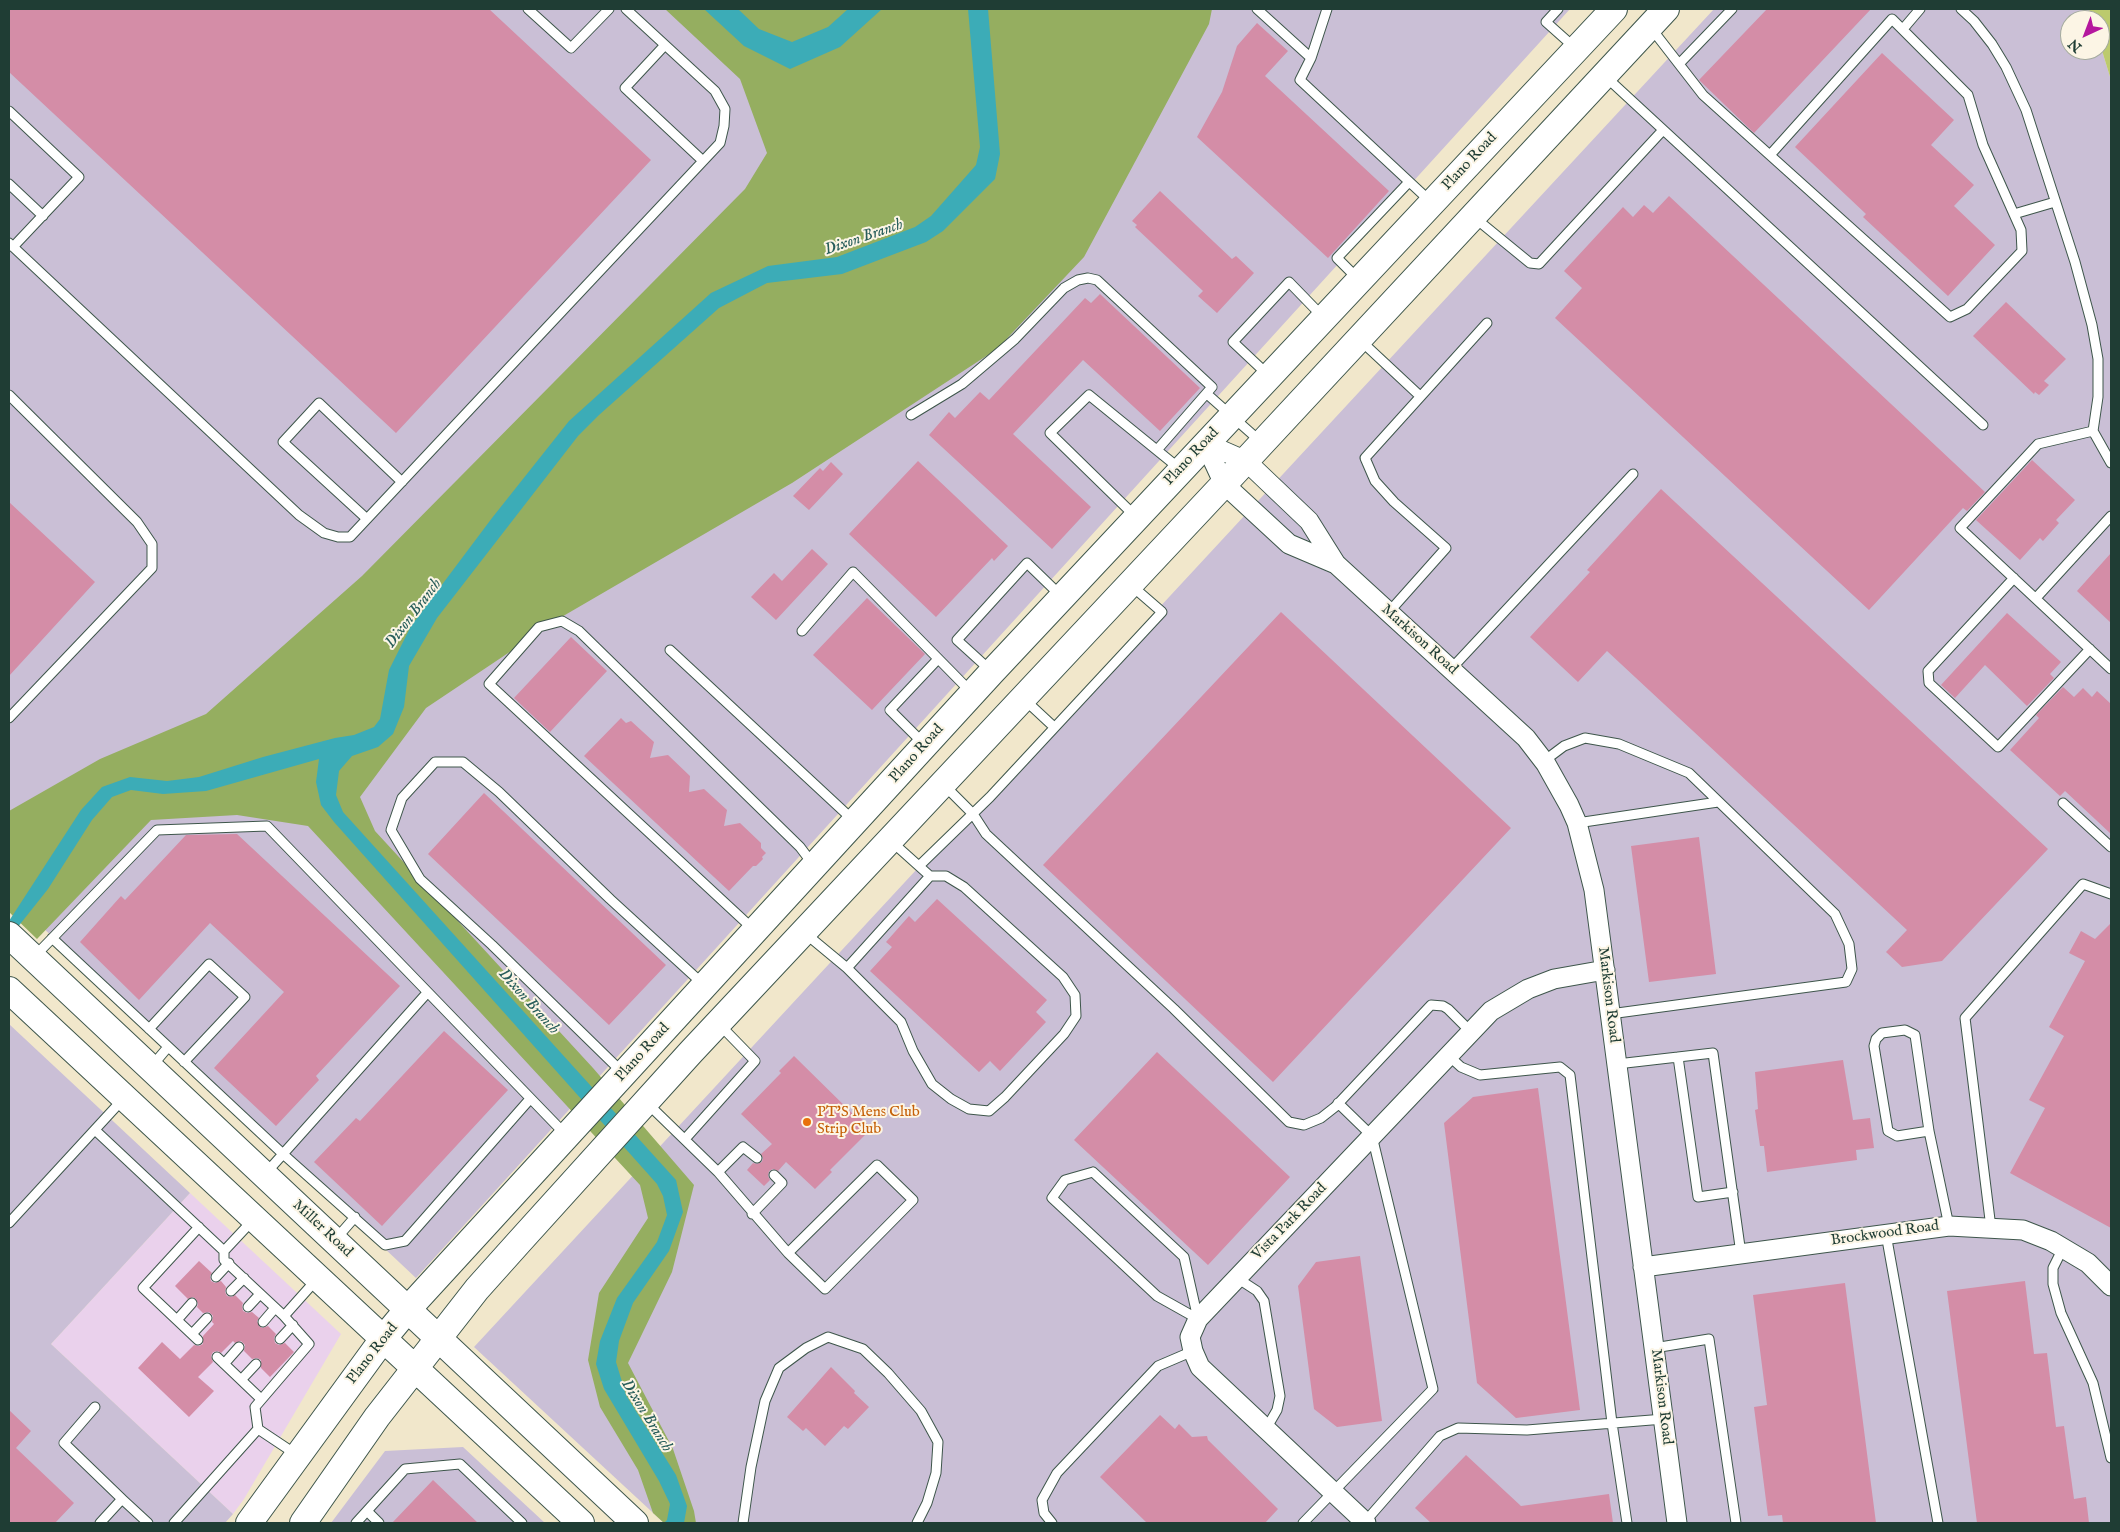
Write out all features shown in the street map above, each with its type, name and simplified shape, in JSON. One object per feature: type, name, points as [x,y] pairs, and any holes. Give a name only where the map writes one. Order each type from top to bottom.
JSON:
[{"type":"main road","name":"Plano Road","points":[[249,1523],[382,1339],[408,1309],[972,693],[1614,9]]},
{"type":"main road","points":[[303,1523],[377,1416],[477,1289],[718,1023],[1658,18]]},
{"type":"main road","points":[[1576,49],[1604,76]]},
{"type":"main road","points":[[920,750],[943,784]]},
{"type":"main road","name":"Miller Road","points":[[9,936],[635,1523]]},
{"type":"main road","points":[[705,985],[718,1023]]},
{"type":"main road","points":[[9,990],[581,1523]]},
{"type":"main road","points":[[124,1098],[149,1069]]},
{"type":"street","name":"Markison Road","points":[[1205,443],[1254,452],[1309,520],[1336,564],[1526,738],[1544,761],[1577,823],[1594,890],[1677,1523]]},
{"type":"street","name":"Markison Road","points":[[1205,443],[1224,484],[1289,544],[1336,564]]},
{"type":"street","name":"Vista Park Road","points":[[1193,1351],[1190,1337],[1198,1319],[1491,1011],[1528,989],[1554,979],[1605,970]]},
{"type":"street","name":"Brockwood Road","points":[[1643,1267],[1949,1226],[2023,1230],[2052,1241],[2088,1263],[2111,1286]]},
{"type":"street","points":[[1193,1351],[1200,1367],[1365,1523]]},
{"type":"lane","points":[[528,9],[571,48],[609,9]]},
{"type":"lane","points":[[9,111],[79,177],[43,216],[11,245],[299,515],[324,533],[338,537],[350,536],[720,143],[725,109],[715,91],[626,9]]},
{"type":"lane","points":[[1256,9],[1311,58]]},
{"type":"lane","points":[[1327,9],[1311,58],[1300,80],[1431,202]]},
{"type":"lane","points":[[1558,9],[1546,22],[1576,49]]},
{"type":"lane","points":[[1679,64],[1732,9]]},
{"type":"lane","points":[[1903,29],[1920,9]]},
{"type":"lane","points":[[1961,9],[1974,21],[2006,67],[2026,110],[2092,325],[2098,359],[2098,396],[2093,431],[2111,463]]},
{"type":"lane","points":[[1658,18],[1679,64],[1703,95],[1950,317],[1967,309],[2022,251],[2021,230],[1983,145],[1968,94],[1892,19],[1770,155]]},
{"type":"lane","points":[[666,45],[625,88],[703,161]]},
{"type":"lane","points":[[1604,76],[1983,425]]},
{"type":"lane","points":[[1472,216],[1530,263],[1539,264],[1663,130]]},
{"type":"lane","points":[[1359,280],[1336,258],[1409,182]]},
{"type":"lane","points":[[9,184],[43,216]]},
{"type":"lane","points":[[2014,214],[2055,202]]},
{"type":"lane","points":[[911,415],[962,384],[1015,339],[1064,288],[1078,280],[1088,278],[1097,280],[1212,387],[1157,450]]},
{"type":"lane","points":[[1269,376],[1234,342],[1289,282],[1324,317]]},
{"type":"lane","points":[[1389,612],[1446,548],[1394,502],[1375,481],[1365,458],[1487,323]]},
{"type":"lane","points":[[1359,339],[1420,396]]},
{"type":"lane","points":[[1136,517],[1050,433],[1088,394],[1181,469]]},
{"type":"lane","points":[[1207,394],[1231,415],[1254,452]]},
{"type":"lane","points":[[9,395],[137,522],[152,544],[152,568],[9,718]]},
{"type":"lane","points":[[367,519],[283,442],[319,403],[402,482]]},
{"type":"lane","points":[[2093,431],[2038,444],[1960,528],[2111,669]]},
{"type":"lane","points":[[1451,669],[1633,474]]},
{"type":"lane","points":[[2036,598],[2111,516]]},
{"type":"lane","points":[[992,672],[957,640],[1028,563],[1062,597]]},
{"type":"lane","points":[[802,631],[853,572],[972,693]]},
{"type":"lane","points":[[2014,578],[1928,671],[1929,683],[1998,746],[2090,649]]},
{"type":"lane","points":[[919,866],[973,814],[1162,612],[1130,584]]},
{"type":"lane","points":[[755,930],[489,684],[539,627],[562,620],[579,631],[800,847],[814,866]]},
{"type":"lane","points":[[670,650],[855,822]]},
{"type":"lane","points":[[920,750],[890,710],[938,659]]},
{"type":"lane","points":[[1023,698],[1054,727]]},
{"type":"lane","points":[[1544,761],[1564,746],[1585,738],[1620,744],[1689,773],[1835,914],[1849,944],[1852,969],[1846,982],[1610,1014]]},
{"type":"lane","points":[[624,1074],[492,945],[420,879],[391,830],[402,798],[408,790],[435,762],[463,762],[499,792],[610,899],[705,985]]},
{"type":"lane","points":[[943,784],[973,814],[986,834],[1174,1009],[1289,1122],[1304,1125],[1321,1118],[1338,1103],[1432,1005],[1443,1006],[1448,1009],[1470,1032]]},
{"type":"lane","points":[[1577,823],[1718,802]]},
{"type":"lane","points":[[2063,804],[2111,847]]},
{"type":"lane","points":[[33,958],[157,830],[267,826],[567,1136]]},
{"type":"lane","points":[[804,932],[847,968],[901,1022],[913,1051],[932,1084],[951,1099],[969,1109],[989,1111],[1005,1098],[1064,1034],[1076,1016],[1075,995],[1063,977],[964,887],[946,876],[930,876],[890,840]]},
{"type":"lane","points":[[847,968],[930,876]]},
{"type":"lane","points":[[1991,1228],[1965,1018],[2083,884],[2111,894]]},
{"type":"lane","points":[[52,938],[168,1048],[385,1245],[405,1241],[530,1099]]},
{"type":"lane","points":[[149,1029],[209,964],[245,997],[184,1062]]},
{"type":"lane","points":[[264,1175],[428,992]]},
{"type":"lane","points":[[685,1139],[756,1061],[718,1023]]},
{"type":"lane","points":[[1929,1131],[1897,1136],[1888,1131],[1874,1046],[1876,1039],[1882,1033],[1905,1030],[1915,1035],[1929,1131],[1949,1226]]},
{"type":"lane","points":[[149,1069],[168,1048]]},
{"type":"lane","points":[[1617,1064],[1713,1053],[1742,1254]]},
{"type":"lane","points":[[1449,1056],[1461,1067],[1480,1075],[1560,1067],[1570,1075],[1612,1423],[1627,1523]]},
{"type":"lane","points":[[1678,1057],[1698,1196],[1733,1192]]},
{"type":"lane","points":[[9,1223],[124,1098]]},
{"type":"lane","points":[[646,1102],[718,1172],[752,1214],[788,1253],[825,1289],[913,1200],[877,1165],[788,1253]]},
{"type":"lane","points":[[1303,1523],[1433,1388],[1372,1136],[1338,1103]]},
{"type":"lane","points":[[95,1130],[224,1251]]},
{"type":"lane","points":[[718,1172],[743,1148],[757,1158]]},
{"type":"lane","points":[[1093,1172],[1184,1257],[1198,1319],[1157,1296],[1052,1198],[1065,1180],[1093,1172]]},
{"type":"lane","points":[[752,1214],[782,1183],[774,1175]]},
{"type":"lane","points":[[335,1240],[355,1217]]},
{"type":"lane","points":[[174,1523],[258,1430],[255,1407],[308,1344],[276,1308],[224,1260],[224,1251],[254,1219]]},
{"type":"lane","points":[[199,1227],[143,1288],[195,1337],[207,1318]]},
{"type":"lane","points":[[1886,1234],[1938,1523]]},
{"type":"lane","points":[[2062,1248],[2053,1268],[2053,1284],[2061,1313],[2093,1383],[2111,1458]]},
{"type":"lane","points":[[216,1277],[229,1263]]},
{"type":"lane","points":[[231,1292],[244,1278]]},
{"type":"lane","points":[[1237,1278],[1256,1291],[1264,1301],[1280,1396],[1277,1410],[1266,1429]]},
{"type":"lane","points":[[284,1316],[318,1279]]},
{"type":"lane","points":[[248,1307],[260,1294]]},
{"type":"lane","points":[[177,1320],[192,1303]]},
{"type":"lane","points":[[263,1322],[276,1308]]},
{"type":"lane","points":[[280,1339],[293,1325]]},
{"type":"lane","points":[[743,1523],[751,1467],[764,1401],[779,1368],[806,1348],[828,1337],[862,1350],[888,1373],[922,1411],[938,1442],[936,1473],[927,1503],[917,1523]]},
{"type":"lane","points":[[1654,1348],[1709,1339],[1736,1523]]},
{"type":"lane","points":[[239,1347],[220,1361],[261,1400]]},
{"type":"lane","points":[[1052,1523],[1044,1513],[1042,1500],[1057,1473],[1158,1366],[1193,1351]]},
{"type":"lane","points":[[241,1380],[256,1364]]},
{"type":"lane","points":[[95,1407],[64,1443],[148,1523]]},
{"type":"lane","points":[[1365,1523],[1440,1436],[1458,1428],[1526,1430],[1664,1419]]},
{"type":"lane","points":[[258,1430],[297,1455]]},
{"type":"lane","points":[[356,1523],[405,1469],[460,1464],[522,1523]]},
{"type":"lane","points":[[100,1523],[122,1499]]},
{"type":"lane","points":[[367,1511],[379,1523]]},
{"type":"shaded area","points":[[9,9],[1570,9],[416,1278],[9,896]]},
{"type":"shaded area","points":[[1714,9],[2089,9],[2060,10],[2060,60],[2105,60],[2111,80],[2111,1523],[664,1523],[474,1347]]},
{"type":"shaded area","points":[[9,1024],[190,1193],[51,1344],[233,1514],[225,1523],[9,1523]]},
{"type":"shaded area","points":[[190,1193],[341,1334],[244,1499],[233,1514],[51,1344]]},
{"type":"shaded area","points":[[463,1447],[545,1523],[331,1523],[385,1451]]},
{"type":"green space","points":[[665,9],[1212,9],[1209,24],[1084,257],[997,349],[792,483],[565,615],[426,708],[360,797],[375,831],[593,1068],[694,1185],[672,1272],[628,1363],[673,1449],[694,1511],[696,1523],[664,1523],[653,1513],[638,1470],[600,1407],[588,1360],[599,1293],[648,1218],[640,1185],[308,826],[237,815],[151,820],[37,939],[9,912],[9,811],[100,759],[206,714],[362,576],[745,189],[767,153],[740,79]]},
{"type":"green space","points":[[2111,9],[2111,80],[2105,60],[2110,60],[2110,10],[2089,10]]},
{"type":"water","points":[[704,9],[738,9],[759,29],[792,42],[828,27],[848,9],[882,9],[840,47],[790,69],[744,46]]},
{"type":"water","points":[[968,9],[988,9],[1000,154],[995,179],[943,231],[926,242],[842,274],[767,283],[719,308],[599,415],[578,436],[437,618],[409,666],[404,707],[393,734],[378,747],[352,756],[339,771],[336,795],[343,812],[676,1180],[683,1212],[669,1251],[633,1303],[619,1341],[616,1362],[626,1395],[676,1475],[687,1506],[684,1523],[664,1523],[667,1520],[670,1504],[659,1481],[604,1389],[596,1364],[600,1341],[617,1298],[657,1242],[667,1215],[663,1196],[657,1184],[334,822],[321,805],[316,782],[319,759],[206,791],[163,794],[131,790],[112,797],[92,820],[48,889],[17,928],[9,921],[81,810],[102,787],[130,777],[167,781],[199,777],[263,757],[335,738],[354,735],[374,727],[380,719],[389,670],[411,626],[492,518],[569,421],[711,293],[768,266],[837,257],[915,227],[931,216],[976,165],[980,147]]},
{"type":"building","points":[[9,9],[489,9],[651,160],[396,433],[9,72]]},
{"type":"building","points":[[1767,9],[1871,9],[1754,133],[1699,80]]},
{"type":"building","points":[[1257,23],[1288,51],[1265,76],[1389,191],[1328,258],[1197,137],[1222,92],[1237,46]]},
{"type":"building","points":[[1882,53],[1954,120],[1931,145],[1974,185],[1954,206],[1995,245],[1948,296],[1863,217],[1866,214],[1795,147]]},
{"type":"building","points":[[1160,191],[1232,259],[1236,256],[1254,273],[1217,313],[1198,296],[1203,291],[1135,227],[1137,225],[1132,221]]},
{"type":"building","points":[[1669,196],[1985,492],[1967,511],[1963,508],[1869,610],[1555,318],[1582,288],[1564,271],[1623,207],[1633,217],[1644,205],[1653,213]]},
{"type":"building","points":[[1100,294],[1200,388],[1160,431],[1083,360],[1013,434],[1091,507],[1052,549],[929,435],[949,412],[955,418],[980,392],[989,400],[1085,298],[1091,303]]},
{"type":"building","points":[[2006,302],[2066,359],[2044,381],[2049,385],[2039,395],[2035,392],[2034,394],[1973,336]]},
{"type":"building","points":[[2032,460],[2075,500],[2056,520],[2059,523],[2043,541],[2040,538],[2020,560],[1976,520]]},
{"type":"building","points":[[918,461],[1008,546],[994,561],[992,558],[936,617],[849,534]]},
{"type":"building","points":[[831,462],[843,474],[809,510],[793,496],[820,468],[823,471]]},
{"type":"building","points":[[1661,489],[2048,849],[1942,961],[1902,967],[1886,952],[1907,930],[1607,651],[1578,682],[1530,637],[1590,572],[1587,570]]},
{"type":"building","points":[[9,502],[95,582],[9,676]]},
{"type":"building","points":[[812,549],[828,564],[776,620],[751,597],[774,573],[782,581]]},
{"type":"building","points":[[2111,553],[2111,623],[2077,591]]},
{"type":"building","points":[[867,598],[925,654],[872,710],[813,655]]},
{"type":"building","points":[[1281,612],[1511,828],[1273,1082],[1043,865]]},
{"type":"building","points":[[2007,613],[2061,662],[2050,674],[2054,678],[2027,706],[1985,665],[1955,698],[1941,685]]},
{"type":"building","points":[[571,637],[607,671],[550,732],[514,698]]},
{"type":"building","points":[[2063,687],[2074,697],[2083,688],[2092,697],[2097,691],[2111,704],[2111,834],[2065,791],[2060,796],[2010,750],[2039,718],[2036,715]]},
{"type":"building","points":[[621,718],[626,723],[631,721],[654,742],[650,758],[668,755],[690,776],[689,792],[704,789],[727,810],[724,826],[740,823],[761,843],[761,848],[766,853],[762,857],[763,859],[756,866],[753,866],[729,891],[584,756]]},
{"type":"building","points":[[484,793],[666,965],[609,1025],[428,854]]},
{"type":"building","points":[[237,834],[400,986],[316,1076],[319,1080],[276,1126],[214,1068],[284,992],[210,923],[139,1000],[80,942],[121,896],[125,900],[186,835]]},
{"type":"building","points":[[1699,837],[1716,974],[1649,982],[1631,846]]},
{"type":"building","points":[[937,899],[1047,1000],[1036,1012],[1046,1022],[1000,1071],[990,1061],[979,1072],[870,971],[892,947],[886,942],[909,916],[915,922]]},
{"type":"building","points":[[2111,923],[2111,1228],[2010,1173],[2045,1108],[2029,1100],[2064,1036],[2049,1027],[2085,961],[2069,953],[2081,931],[2095,939]]},
{"type":"building","points":[[444,1031],[508,1090],[382,1226],[314,1162],[356,1118],[360,1121]]},
{"type":"building","points":[[1157,1052],[1290,1177],[1208,1265],[1074,1140]]},
{"type":"building","name":"PT'S Mens Club Strip Club","points":[[794,1056],[854,1115],[855,1113],[872,1128],[830,1170],[832,1172],[815,1189],[786,1162],[778,1171],[773,1169],[769,1171],[768,1176],[770,1180],[764,1186],[747,1170],[753,1163],[762,1162],[761,1154],[772,1144],[741,1114],[781,1073],[779,1071]]},
{"type":"building","points":[[1843,1060],[1853,1120],[1870,1118],[1874,1148],[1856,1150],[1857,1160],[1767,1172],[1764,1146],[1760,1146],[1755,1110],[1758,1109],[1755,1072]]},
{"type":"building","points":[[1538,1088],[1580,1410],[1516,1418],[1477,1383],[1444,1123],[1473,1097]]},
{"type":"building","points":[[1360,1256],[1382,1421],[1337,1427],[1314,1409],[1298,1286],[1316,1262]]},
{"type":"building","points":[[199,1261],[212,1273],[210,1276],[211,1281],[215,1283],[221,1281],[226,1287],[225,1292],[227,1296],[232,1297],[235,1295],[243,1303],[243,1311],[247,1313],[252,1312],[259,1318],[257,1321],[259,1326],[262,1328],[268,1326],[276,1334],[274,1338],[275,1343],[279,1345],[285,1343],[294,1352],[270,1377],[261,1368],[261,1360],[257,1358],[252,1359],[244,1351],[245,1345],[241,1341],[235,1343],[233,1341],[221,1353],[218,1351],[213,1352],[211,1356],[213,1362],[198,1377],[214,1391],[189,1417],[138,1368],[162,1342],[180,1359],[194,1345],[199,1346],[203,1344],[203,1336],[214,1324],[212,1322],[213,1316],[209,1312],[203,1313],[197,1307],[196,1299],[193,1297],[188,1299],[175,1286]]},
{"type":"building","points":[[2025,1281],[2034,1354],[2047,1353],[2056,1427],[2064,1426],[2074,1499],[2086,1497],[2089,1523],[1977,1523],[1947,1291]]},
{"type":"building","points":[[1845,1283],[1876,1523],[1783,1523],[1782,1515],[1768,1516],[1754,1407],[1767,1405],[1753,1295]]},
{"type":"building","points":[[831,1367],[869,1407],[848,1429],[844,1426],[825,1446],[806,1428],[803,1431],[787,1417]]},
{"type":"building","points":[[9,1410],[31,1431],[16,1448],[74,1503],[55,1523],[9,1523]]},
{"type":"building","points":[[1160,1415],[1175,1429],[1179,1424],[1192,1437],[1207,1436],[1208,1440],[1278,1509],[1265,1523],[1147,1523],[1100,1477]]},
{"type":"building","points":[[1466,1455],[1521,1506],[1609,1494],[1613,1523],[1431,1523],[1415,1508]]},
{"type":"building","points":[[433,1480],[478,1523],[392,1523]]},
{"type":"place","name":"PT'S Mens Club Strip Club","points":[[807,1122]]},
{"type":"water label","name":"Dixon Branch","points":[[864,238]]},
{"type":"water label","name":"Dixon Branch","points":[[414,614]]},
{"type":"water label","name":"Dixon Branch","points":[[528,1002]]},
{"type":"water label","name":"Dixon Branch","points":[[646,1416]]}]
